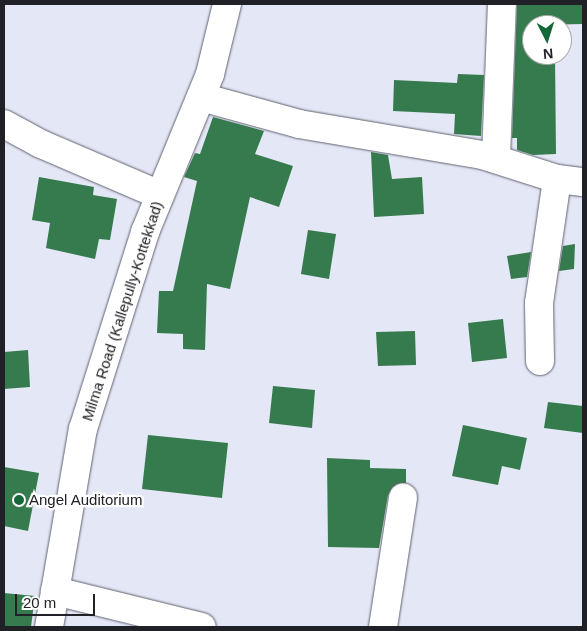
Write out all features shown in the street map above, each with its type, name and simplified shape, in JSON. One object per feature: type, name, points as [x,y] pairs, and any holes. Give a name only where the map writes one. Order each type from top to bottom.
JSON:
[{"type":"street","name":"Milma Road (Kallepully-Kottekkad)","points":[[49,627],[83,430],[145,232],[210,74],[227,4]]},
{"type":"street","points":[[496,158],[502,4]]},
{"type":"street","points":[[201,97],[300,124],[496,158],[570,180],[539,303],[540,361]]},
{"type":"street","points":[[4,124],[41,144],[160,195]]},
{"type":"street","points":[[384,627],[403,498]]},
{"type":"street","points":[[55,591],[202,627]]},
{"type":"building","points":[[517,4],[583,4],[583,24],[572,24],[572,15],[522,15],[522,65],[555,65],[556,154],[533,155],[517,150],[517,138],[512,138]]},
{"type":"building","points":[[458,74],[484,75],[481,136],[454,134],[455,114],[393,111],[394,80],[457,83]]},
{"type":"building","points":[[213,117],[264,131],[255,154],[293,166],[279,207],[250,197],[230,289],[207,284],[205,350],[183,349],[183,334],[157,333],[159,291],[173,291],[197,181],[184,177],[195,153],[200,154]]},
{"type":"building","points":[[371,152],[388,155],[392,179],[422,177],[424,214],[374,217]]},
{"type":"building","points":[[39,177],[94,187],[93,195],[117,199],[110,240],[99,239],[95,259],[46,248],[50,223],[32,220]]},
{"type":"building","points":[[308,230],[336,234],[329,279],[301,274]]},
{"type":"building","points":[[575,244],[574,269],[559,271],[563,246]]},
{"type":"building","points":[[531,252],[527,277],[511,279],[507,256]]},
{"type":"building","points":[[503,319],[507,358],[472,362],[468,323]]},
{"type":"building","points":[[415,331],[416,365],[378,366],[376,332]]},
{"type":"building","points":[[28,350],[30,387],[4,389],[4,352]]},
{"type":"building","points":[[273,386],[315,390],[312,428],[269,423]]},
{"type":"building","points":[[548,402],[583,406],[583,433],[544,428]]},
{"type":"building","points":[[463,425],[527,438],[520,470],[502,466],[498,485],[452,476]]},
{"type":"building","points":[[148,435],[228,443],[222,498],[142,489]]},
{"type":"building","points":[[327,458],[370,460],[370,468],[406,469],[406,483],[397,484],[388,495],[379,548],[328,547]]},
{"type":"building","name":"Angel Auditorium","points":[[4,467],[39,473],[28,531],[4,526]]},
{"type":"building","points":[[4,593],[35,596],[31,627],[4,627]]},
{"type":"place","name":"Angel Auditorium","points":[[19,500]]}]
